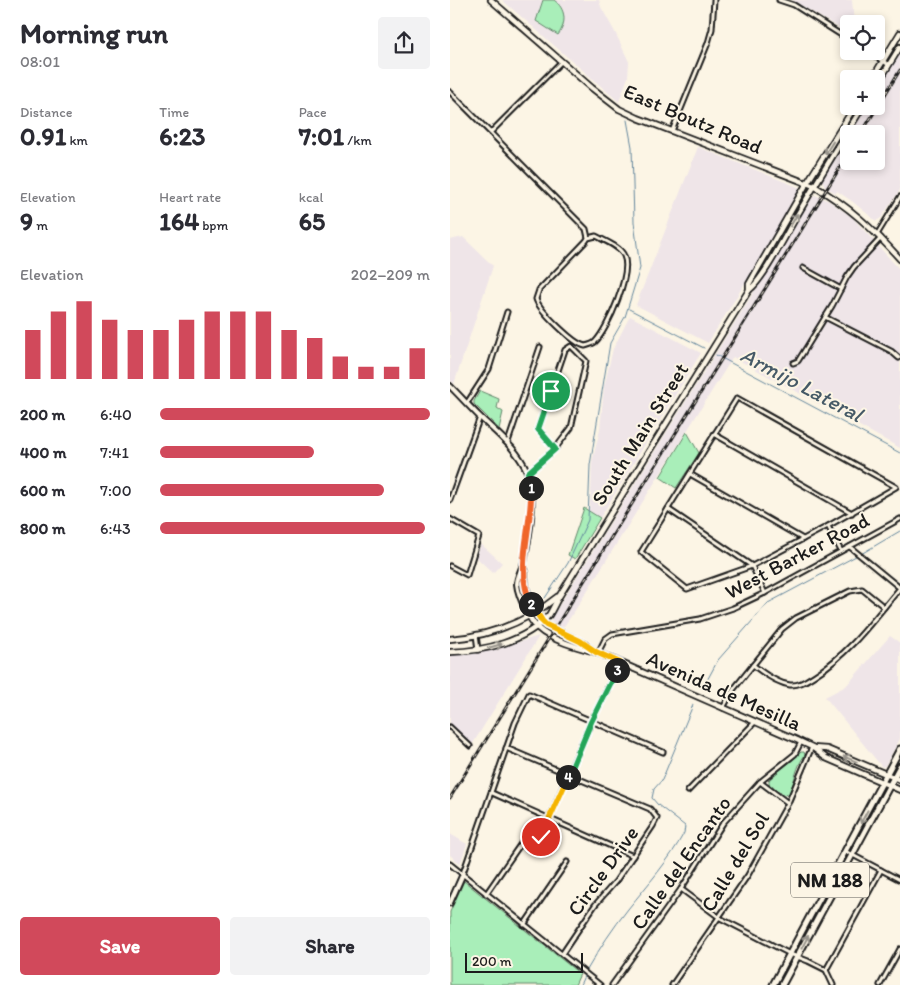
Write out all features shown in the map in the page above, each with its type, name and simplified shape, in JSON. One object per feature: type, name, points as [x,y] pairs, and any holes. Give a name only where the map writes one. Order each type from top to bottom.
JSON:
[{"type":"main road","name":"East Boutz Road","points":[[491,0],[561,62],[619,109],[814,186],[852,210],[879,235],[900,259]]},
{"type":"main road","points":[[878,70],[900,32]]},
{"type":"main road","points":[[885,71],[900,47]]},
{"type":"main road","name":"South Main Street","points":[[749,290],[749,284],[849,115]]},
{"type":"main road","name":"South Main Street","points":[[450,652],[478,650],[510,641],[525,634],[549,614],[749,290],[753,287],[769,262],[857,115]]},
{"type":"main road","name":"South Main Street","points":[[450,639],[476,635],[519,623],[560,594]]},
{"type":"main road","name":"Avenida de Mesilla","points":[[536,612],[542,621],[580,641],[597,653]]},
{"type":"main road","name":"Avenida de Mesilla","points":[[529,616],[536,626],[550,636],[597,653],[755,722],[812,748],[826,758],[900,790]]},
{"type":"main road","name":"Avenida de Mesilla","points":[[812,748],[827,749],[900,780]]},
{"type":"main road","name":"NM 188","points":[[773,985],[900,749]]},
{"type":"main road","name":"NM 188","points":[[782,985],[900,766]]},
{"type":"street","points":[[672,131],[708,43],[713,21],[714,0]]},
{"type":"street","points":[[779,0],[794,5],[840,34]]},
{"type":"street","points":[[883,61],[889,65]]},
{"type":"street","points":[[491,132],[561,62]]},
{"type":"street","points":[[450,92],[586,229],[588,238]]},
{"type":"street","points":[[793,363],[798,361],[854,266],[879,235],[900,197]]},
{"type":"street","points":[[596,236],[620,250],[626,264],[616,306],[596,341],[585,346],[576,342],[566,333],[542,309],[536,299],[538,290],[588,238],[596,236]]},
{"type":"street","points":[[803,268],[841,289]]},
{"type":"street","points":[[467,403],[489,369],[508,312]]},
{"type":"street","points":[[825,317],[891,351],[899,358]]},
{"type":"street","points":[[508,442],[540,346]]},
{"type":"street","points":[[528,473],[555,449],[571,428],[586,361],[571,346],[565,350],[538,429],[555,449]]},
{"type":"street","points":[[450,386],[508,442],[528,473],[531,489],[531,508],[523,564],[517,582],[522,604],[529,616]]},
{"type":"street","points":[[737,398],[896,487],[852,513],[752,566],[687,589],[641,552],[690,474],[737,398]]},
{"type":"street","points":[[450,500],[480,417]]},
{"type":"street","points":[[714,434],[852,513]]},
{"type":"street","points":[[690,474],[804,539]]},
{"type":"street","points":[[668,509],[752,566],[765,593]]},
{"type":"street","points":[[450,519],[479,536],[467,575],[450,566]]},
{"type":"street","name":"West Barker Road","points":[[597,653],[605,639],[612,634],[700,619],[733,608],[765,593],[900,519]]},
{"type":"street","points":[[828,526],[841,551]]},
{"type":"street","points":[[753,665],[779,681],[791,685],[802,683],[841,657],[900,588],[850,547]]},
{"type":"street","points":[[523,564],[526,588],[536,612]]},
{"type":"street","points":[[723,708],[733,690],[782,629],[796,618],[850,591],[862,589],[884,607]]},
{"type":"street","points":[[476,635],[478,650]]},
{"type":"street","points":[[541,837],[591,722],[620,663]]},
{"type":"street","points":[[450,903],[462,876],[492,793],[515,723],[529,694],[663,752]]},
{"type":"street","points":[[688,791],[755,722]]},
{"type":"street","points":[[450,727],[470,746]]},
{"type":"street","name":"Calle del Encanto","points":[[612,985],[681,889],[723,823],[760,782],[796,754],[800,742]]},
{"type":"street","name":"Circle Drive","points":[[506,748],[569,773],[650,809],[657,818],[616,881],[595,905],[562,954]]},
{"type":"street","name":"Calle del Sol","points":[[672,985],[748,875],[788,803],[812,748]]},
{"type":"street","points":[[760,782],[788,803]]},
{"type":"street","points":[[492,793],[633,856]]},
{"type":"street","points":[[486,894],[522,842]]},
{"type":"street","points":[[845,851],[900,880]]},
{"type":"street","points":[[524,925],[567,862]]},
{"type":"street","points":[[450,864],[462,876],[600,985]]},
{"type":"street","points":[[826,970],[881,870]]},
{"type":"street","points":[[681,889],[720,918],[826,970],[833,985]]},
{"type":"street","points":[[880,985],[900,948]]},
{"type":"shaded area","points":[[502,0],[599,0],[629,62],[628,77],[619,102]]},
{"type":"shaded area","points":[[792,0],[852,0],[853,15],[840,15],[840,29]]},
{"type":"shaded area","points":[[900,54],[900,190],[881,218],[876,221],[837,191],[836,193],[825,187],[822,180],[840,151],[840,170],[885,170],[885,125],[855,125],[862,115],[885,115],[885,78]]},
{"type":"shaded area","points":[[698,147],[803,189],[708,343],[636,305]]},
{"type":"shaded area","points":[[815,195],[829,201],[852,217],[900,270],[900,448],[733,357],[574,612],[562,629],[555,626],[551,622],[552,617]]},
{"type":"shaded area","points":[[463,237],[493,266],[454,384],[450,380],[450,240]]},
{"type":"shaded area","points":[[630,316],[701,353],[600,518],[589,511],[592,462],[600,430],[604,387],[613,349]]},
{"type":"shaded area","points":[[481,544],[502,563],[493,573],[476,557]]},
{"type":"shaded area","points":[[539,636],[472,745],[450,724],[450,655],[468,655]]},
{"type":"shaded area","points":[[890,636],[900,643],[900,739],[885,766],[882,767],[825,697],[846,686]]},
{"type":"shaded area","points":[[450,834],[467,844],[460,864],[450,855]]},
{"type":"green space","points":[[543,0],[554,0],[563,12],[563,26],[558,35],[536,21]]},
{"type":"green space","points":[[480,391],[499,399],[497,408],[503,412],[499,429],[474,404]]},
{"type":"green space","points":[[687,432],[699,453],[676,488],[660,477]]},
{"type":"green space","points":[[584,508],[600,518],[575,559],[568,555]]},
{"type":"green space","points":[[801,752],[804,752],[805,755],[789,794],[784,795],[769,784],[769,780]]},
{"type":"green space","points":[[464,881],[580,974],[575,985],[450,985],[450,912]]},
{"type":"waterway","points":[[545,598],[568,563],[588,520],[590,465],[610,343],[625,317],[640,268],[634,222],[632,147],[627,120]]},
{"type":"waterway","name":"Armijo Lateral","points":[[629,309],[704,348]]},
{"type":"waterway","name":"Armijo Lateral","points":[[716,355],[900,453]]},
{"type":"waterway","name":"Armijo Lateral","points":[[861,554],[900,531]]},
{"type":"waterway","name":"Armijo Lateral","points":[[704,686],[718,660],[768,603],[856,556]]},
{"type":"waterway","name":"Armijo Lateral","points":[[587,970],[601,946],[665,863],[684,833],[685,826],[652,798],[654,789],[662,780],[693,705]]},
{"type":"waterway","name":"Armijo Lateral","points":[[580,985],[584,976]]},
{"type":"railway","points":[[866,125],[900,70]]},
{"type":"railway","points":[[450,798],[840,168]]},
{"type":"route","points":[[541,837],[591,722],[620,663],[546,625],[530,601],[526,588],[523,564],[531,508],[531,489],[528,473],[555,449],[538,429],[551,391]]}]
